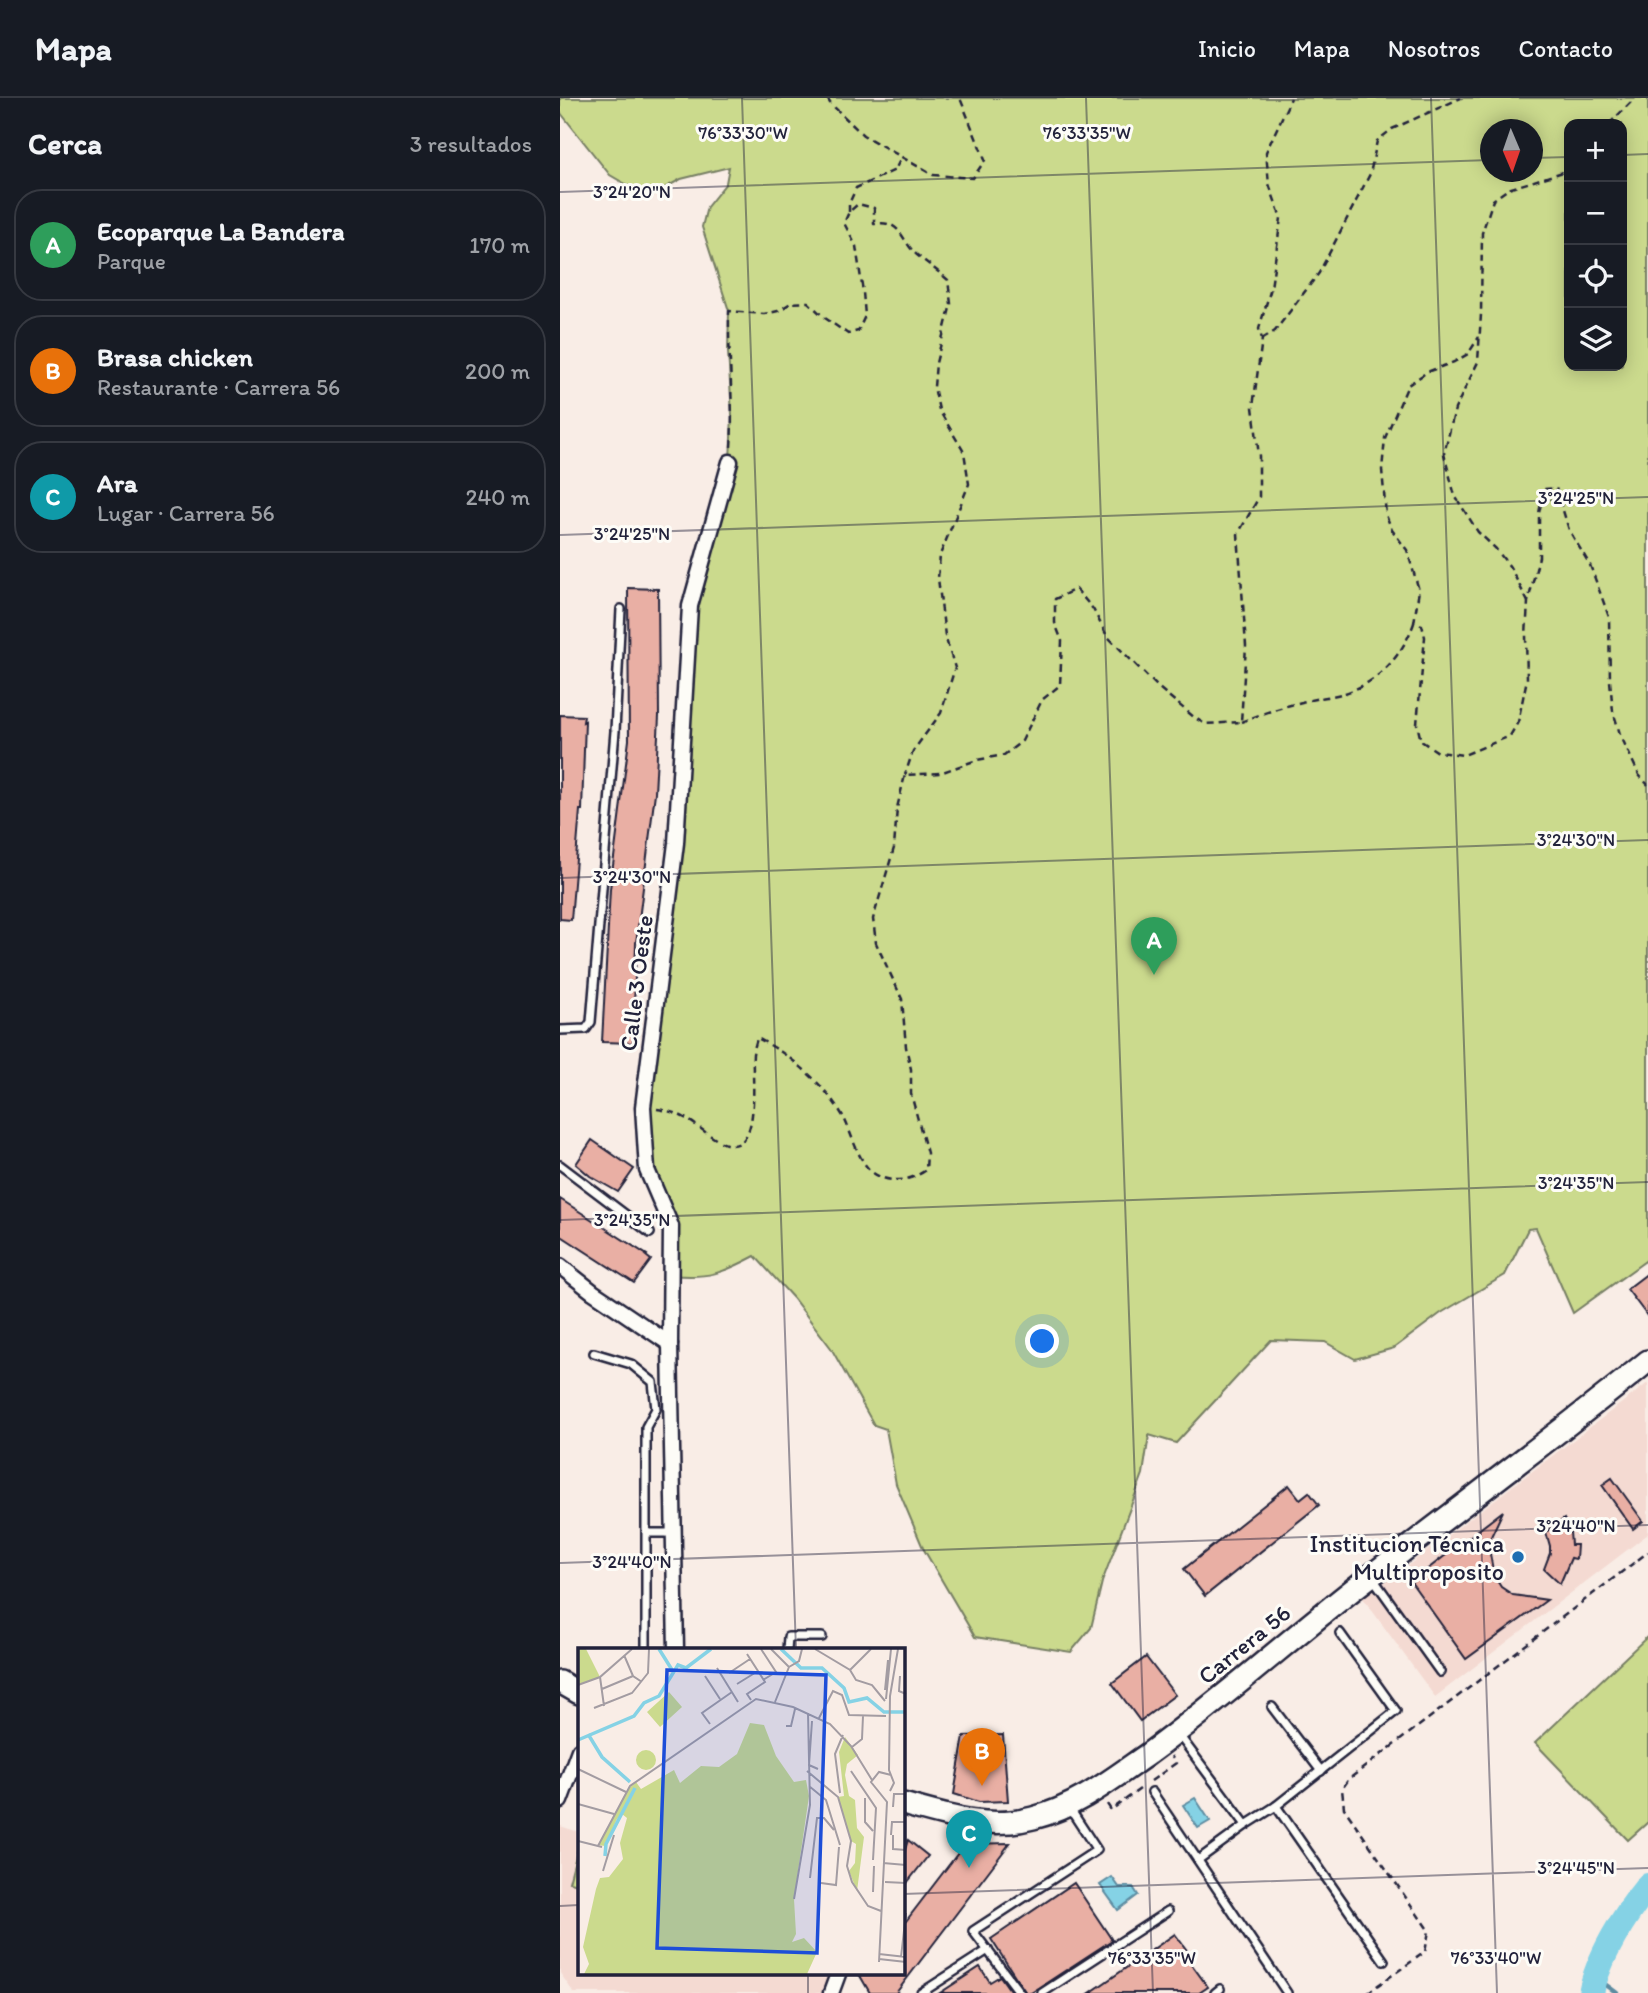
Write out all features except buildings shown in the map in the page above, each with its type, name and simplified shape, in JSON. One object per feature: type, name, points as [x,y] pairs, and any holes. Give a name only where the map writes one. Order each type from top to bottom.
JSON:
[{"type":"street","name":"Calle 3 Oeste","points":[[676,1648],[670,1344],[671,1226],[647,1170],[643,1108],[676,843],[690,606],[730,462]]},
{"type":"street","points":[[560,1266],[593,1292],[670,1344]]},
{"type":"street","name":"Carrera 56","points":[[905,1805],[953,1818],[992,1823],[1033,1818],[1065,1807],[1096,1791],[1177,1732],[1371,1576],[1556,1436],[1648,1360]]},
{"type":"street","points":[[560,1682],[578,1692]]},
{"type":"street","points":[[560,1801],[578,1753]]},
{"type":"street","points":[[831,1993],[837,1976]]},
{"type":"lane","points":[[560,1030],[586,1029],[591,1022],[615,730],[621,609]]},
{"type":"lane","points":[[560,1165],[650,1233]]},
{"type":"lane","points":[[594,1353],[631,1364],[653,1382],[656,1409],[646,1427],[646,1648]]},
{"type":"lane","points":[[647,1534],[674,1533]]},
{"type":"lane","points":[[1371,1576],[1440,1672]]},
{"type":"lane","points":[[1198,1860],[1276,1806],[1396,1711],[1340,1633]]},
{"type":"lane","points":[[787,1648],[788,1637],[822,1637]]},
{"type":"lane","points":[[1272,1707],[1321,1771]]},
{"type":"lane","points":[[1177,1732],[1245,1825]]},
{"type":"lane","points":[[1152,1792],[1287,1993]]},
{"type":"lane","points":[[1276,1806],[1384,1961]]},
{"type":"lane","points":[[1020,1993],[973,1931],[1097,1850],[1074,1815],[1065,1807]]},
{"type":"lane","points":[[1042,1993],[1168,1911]]},
{"type":"lane","points":[[921,1993],[988,1950]]},
{"type":"path","points":[[827,98],[863,135],[901,158],[933,175],[973,178],[985,160],[960,98]]},
{"type":"path","points":[[1241,722],[1246,646],[1238,534],[1259,497],[1259,456],[1253,407],[1262,339],[1259,329],[1271,288],[1281,218],[1269,184],[1266,152],[1291,98]]},
{"type":"path","points":[[1262,339],[1275,331],[1319,273],[1370,174],[1377,141],[1392,129],[1461,98]]},
{"type":"path","points":[[1614,119],[1633,99]]},
{"type":"path","points":[[849,212],[849,204],[856,188],[895,170],[901,158]]},
{"type":"path","points":[[1528,602],[1510,567],[1478,532],[1455,496],[1444,454],[1455,409],[1478,362],[1482,233],[1493,200],[1508,189],[1564,170]]},
{"type":"path","points":[[643,1108],[674,1111],[722,1143],[738,1144],[750,1131],[754,1094],[753,1053],[757,1038],[792,1059],[825,1091],[843,1116],[864,1164],[875,1174],[888,1180],[902,1180],[918,1176],[926,1170],[927,1153],[911,1094],[911,1069],[906,1048],[902,999],[876,943],[873,919],[894,848],[897,808],[905,775],[914,751],[941,713],[955,668],[945,636],[938,578],[940,555],[969,484],[969,472],[964,452],[939,410],[934,387],[936,363],[951,304],[948,280],[915,254],[898,229],[889,224],[874,224],[874,208],[858,204],[849,212],[844,223],[856,246],[865,316],[858,331],[848,334],[808,302],[791,303],[778,311],[764,314],[729,311],[728,352],[732,414],[730,462]]},
{"type":"path","points":[[905,775],[940,773],[977,760],[1004,755],[1021,741],[1042,700],[1060,685],[1062,641],[1055,623],[1055,599],[1076,589],[1094,609],[1107,636],[1159,688],[1205,724],[1241,722],[1278,708],[1345,693],[1384,672],[1407,642],[1414,623],[1419,590],[1407,550],[1392,530],[1386,515],[1382,470],[1385,438],[1408,385],[1427,372],[1468,354],[1480,335]]},
{"type":"path","points":[[1414,623],[1422,625],[1425,637],[1417,724],[1421,741],[1438,752],[1464,755],[1510,736],[1518,722],[1527,679],[1528,602],[1539,557],[1539,513],[1545,489],[1556,488],[1569,530],[1590,565],[1609,617],[1613,711],[1620,734],[1639,775],[1648,785]]},
{"type":"path","points":[[1367,1993],[1424,1952],[1429,1931],[1344,1808],[1342,1789],[1349,1779],[1648,1552]]},
{"type":"shaded area","name":"Institucion Técnica Multiproposito","points":[[1648,1383],[1648,1534],[1435,1697],[1360,1594],[1389,1580]]},
{"type":"shaded area","points":[[560,1826],[578,1832],[578,1976],[828,1976],[822,1993],[574,1993],[560,1973]]},
{"type":"green space","points":[[560,98],[1648,98],[1648,1259],[1573,1313],[1536,1228],[1528,1229],[1505,1275],[1441,1313],[1394,1348],[1355,1359],[1325,1342],[1271,1340],[1176,1443],[1149,1435],[1143,1474],[1102,1582],[1091,1628],[1071,1652],[975,1637],[923,1548],[896,1484],[886,1429],[874,1425],[831,1348],[793,1298],[755,1256],[715,1273],[671,1275],[671,1226],[647,1170],[643,1107],[676,843],[690,606],[730,462],[732,414],[728,352],[729,311],[702,227],[707,207],[726,183],[729,167],[681,179],[648,197],[610,175],[560,112]]},
{"type":"green space","points":[[1648,1636],[1648,1822],[1628,1840],[1535,1743]]},
{"type":"green space","points":[[577,1852],[578,1884],[569,1882]]},
{"type":"water","points":[[1195,1798],[1210,1821],[1198,1828],[1183,1805]]},
{"type":"water","points":[[1112,1877],[1119,1887],[1133,1887],[1138,1895],[1118,1910],[1100,1885]]},
{"type":"waterway","points":[[1591,1993],[1613,1937],[1648,1886]]},
{"type":"waterway","points":[[1594,1976],[1617,1993]]},
{"type":"place","name":"Ecoparque La Bandera","points":[[1154,975]]},
{"type":"place","name":"Institucion Técnica Multiproposito","points":[[1518,1557]]},
{"type":"place","name":"Brasa chicken","points":[[982,1786]]},
{"type":"place","name":"Ara","points":[[969,1868]]}]
